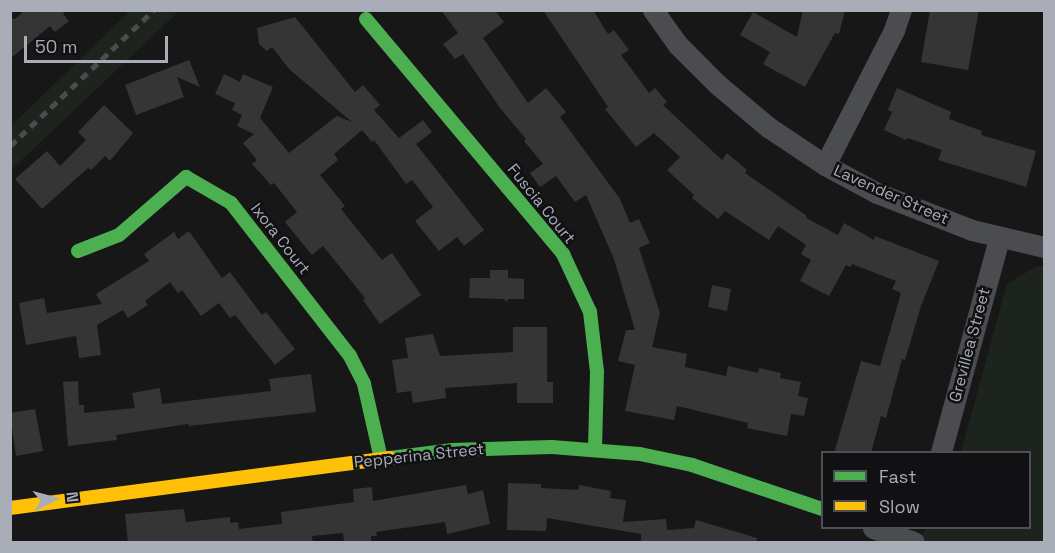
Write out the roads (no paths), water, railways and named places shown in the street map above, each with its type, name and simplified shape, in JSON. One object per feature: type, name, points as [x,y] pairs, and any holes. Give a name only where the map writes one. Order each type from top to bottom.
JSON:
[{"type":"street","name":"Lavender Street","points":[[652,10],[678,45],[717,84],[768,127],[825,165],[877,193],[972,230],[1044,247]]},
{"type":"street","points":[[825,165],[894,30],[901,10]]},
{"type":"street","name":"Fuscia Court","points":[[366,19],[563,254],[590,312],[597,372],[595,449]]},
{"type":"street","name":"Ixora Court","points":[[78,251],[119,235],[186,177],[231,203],[350,356],[370,405],[381,459]]},
{"type":"street","name":"Grevillea Street","points":[[942,451],[999,238]]},
{"type":"street","name":"Pepperina Street","points":[[10,508],[381,459],[506,447],[595,449],[692,465],[821,509]]},
{"type":"street","points":[[876,529],[914,542]]},
{"type":"railway","points":[[10,146],[154,10]]}]
